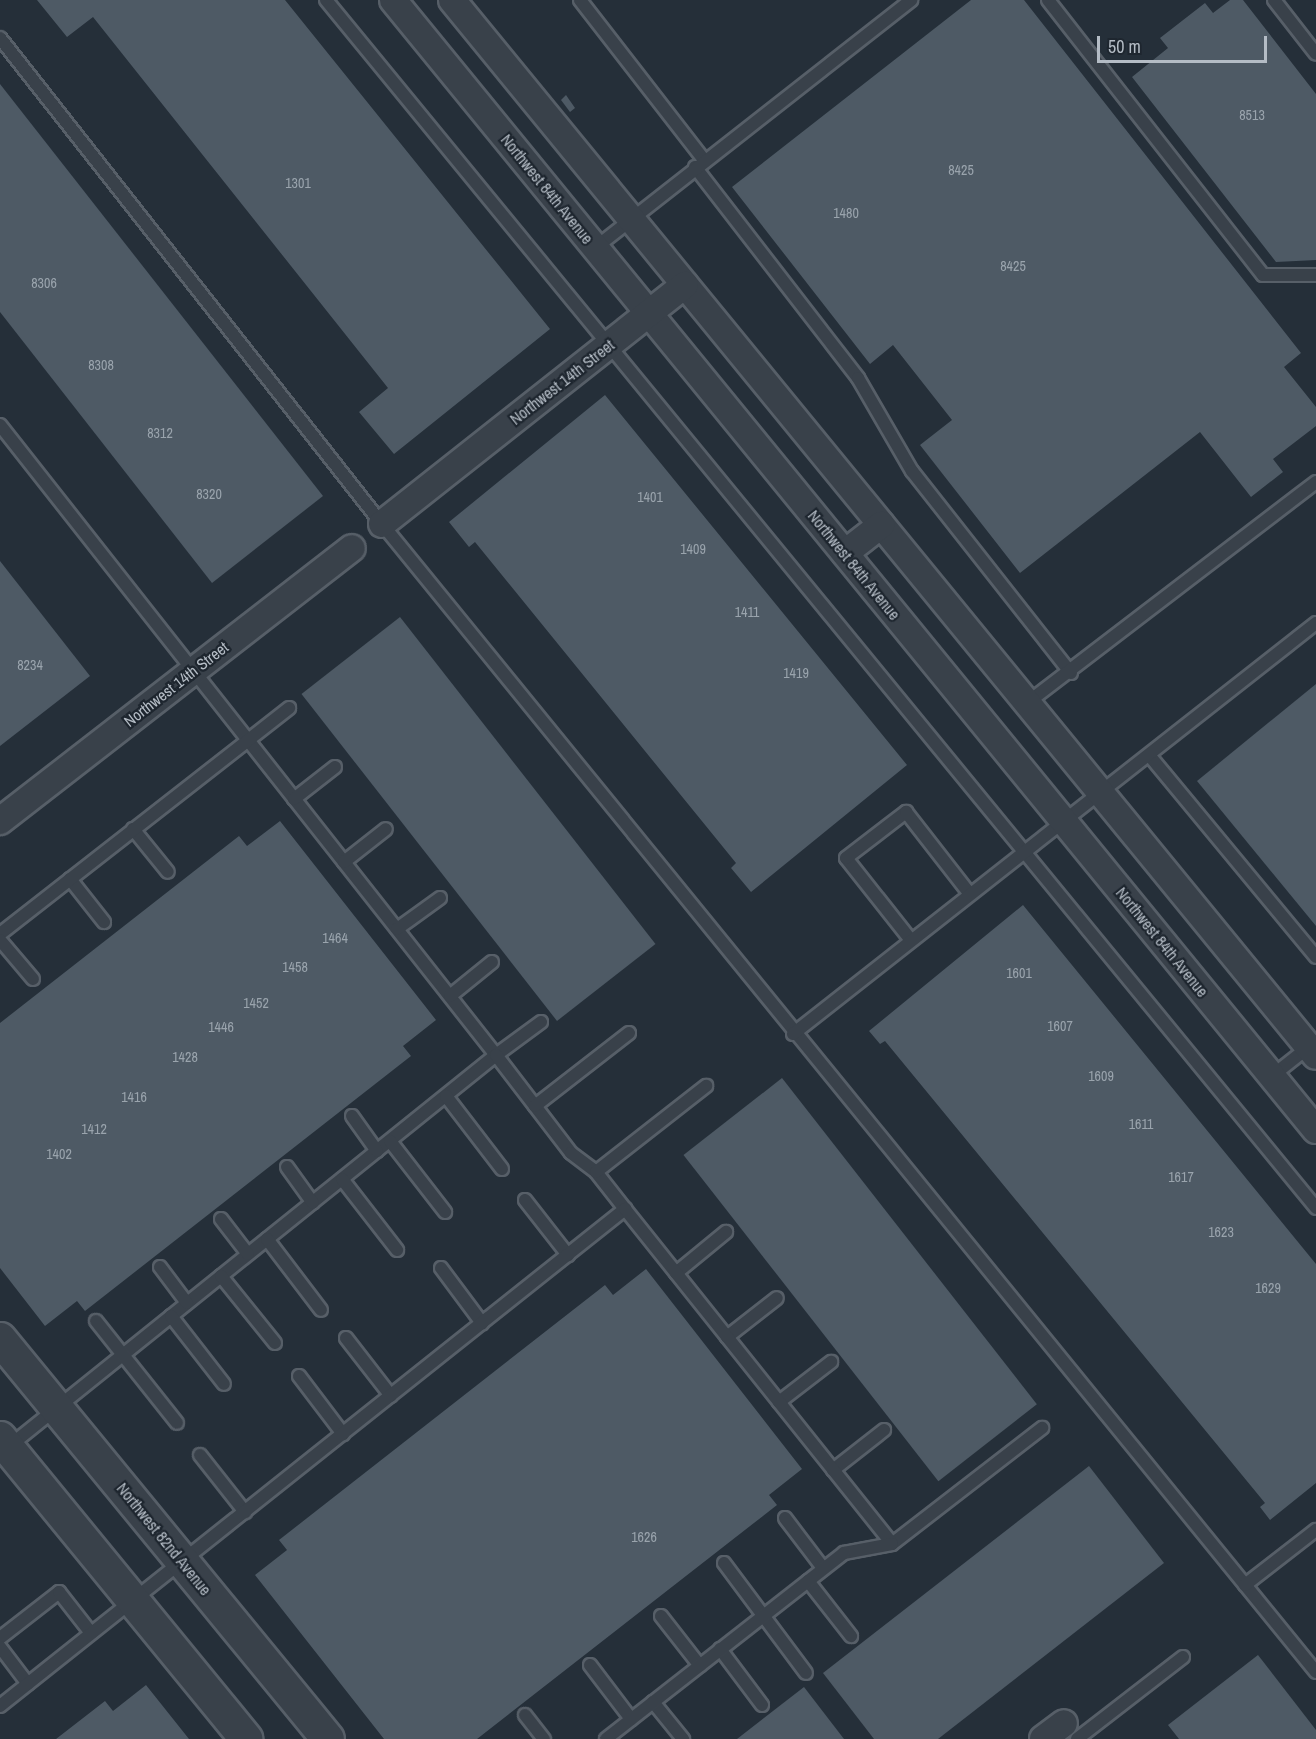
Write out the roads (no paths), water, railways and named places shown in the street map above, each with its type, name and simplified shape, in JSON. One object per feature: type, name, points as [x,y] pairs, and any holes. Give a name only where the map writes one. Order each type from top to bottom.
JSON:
[{"type":"street","name":"Northwest 84th Avenue","points":[[393,0],[1316,1130]]},
{"type":"street","points":[[452,0],[1027,703],[1313,1048]]},
{"type":"street","name":"Northwest 14th Street","points":[[382,524],[685,285]]},
{"type":"street","points":[[845,553],[881,525]]},
{"type":"street","name":"Northwest 14th Street","points":[[0,821],[352,548]]},
{"type":"street","name":"Northwest 82nd Avenue","points":[[0,1339],[328,1739]]},
{"type":"street","points":[[2,1446],[246,1739]]},
{"type":"street","points":[[1043,1739],[1072,1734]]},
{"type":"lane","points":[[326,0],[608,345],[908,705],[1022,851],[1316,1208]]},
{"type":"lane","points":[[580,0],[858,378],[912,471],[1071,673]]},
{"type":"lane","points":[[595,248],[910,0]]},
{"type":"lane","points":[[1048,0],[1263,275],[1316,275]]},
{"type":"lane","points":[[1274,0],[1316,54]]},
{"type":"lane","points":[[0,38],[382,524],[793,1034],[1316,1672]]},
{"type":"lane","points":[[0,425],[571,1153],[596,1172],[892,1544]]},
{"type":"lane","points":[[1027,703],[1071,673],[1316,483]]},
{"type":"lane","points":[[793,1034],[969,892],[1062,819],[1101,793],[1316,623]]},
{"type":"lane","points":[[0,934],[289,708]]},
{"type":"lane","points":[[1149,755],[1316,957]]},
{"type":"lane","points":[[294,799],[335,768]]},
{"type":"lane","points":[[910,939],[846,858],[906,812],[969,892]]},
{"type":"lane","points":[[133,829],[168,872]]},
{"type":"lane","points":[[344,861],[386,829]]},
{"type":"lane","points":[[70,879],[104,922]]},
{"type":"lane","points":[[397,929],[440,898]]},
{"type":"lane","points":[[0,940],[33,979]]},
{"type":"lane","points":[[450,996],[492,962]]},
{"type":"lane","points":[[2,1446],[57,1408],[496,1055],[541,1022]]},
{"type":"lane","points":[[535,1106],[629,1033]]},
{"type":"lane","points":[[1272,1076],[1313,1048]]},
{"type":"lane","points":[[596,1172],[706,1086]]},
{"type":"lane","points":[[446,1096],[502,1169]]},
{"type":"lane","points":[[352,1116],[376,1151]]},
{"type":"lane","points":[[390,1141],[445,1212]]},
{"type":"lane","points":[[287,1167],[312,1203]]},
{"type":"lane","points":[[342,1179],[397,1250]]},
{"type":"lane","points":[[525,1200],[568,1255]]},
{"type":"lane","points":[[0,1706],[626,1209]]},
{"type":"lane","points":[[221,1219],[248,1254]]},
{"type":"lane","points":[[676,1273],[726,1232]]},
{"type":"lane","points":[[267,1239],[321,1310]]},
{"type":"lane","points":[[160,1267],[188,1303]]},
{"type":"lane","points":[[441,1268],[482,1323]]},
{"type":"lane","points":[[221,1276],[275,1343]]},
{"type":"lane","points":[[727,1336],[777,1298]]},
{"type":"lane","points":[[171,1316],[224,1384]]},
{"type":"lane","points":[[96,1321],[177,1423]]},
{"type":"lane","points":[[346,1338],[391,1396]]},
{"type":"lane","points":[[779,1402],[831,1362]]},
{"type":"lane","points":[[299,1376],[343,1434]]},
{"type":"lane","points":[[606,1739],[844,1553],[892,1544],[1042,1428]]},
{"type":"lane","points":[[833,1470],[884,1430]]},
{"type":"lane","points":[[200,1455],[245,1512]]},
{"type":"lane","points":[[785,1518],[824,1568]]},
{"type":"lane","points":[[1245,1585],[1316,1530]]},
{"type":"lane","points":[[724,1563],[806,1673]]},
{"type":"lane","points":[[808,1581],[851,1636]]},
{"type":"lane","points":[[0,1638],[59,1592],[91,1633]]},
{"type":"lane","points":[[661,1616],[700,1665]]},
{"type":"lane","points":[[0,1647],[28,1684]]},
{"type":"lane","points":[[720,1649],[762,1705]]},
{"type":"lane","points":[[1072,1734],[1184,1657]]},
{"type":"lane","points":[[590,1665],[631,1719]]},
{"type":"lane","points":[[653,1702],[683,1739]]},
{"type":"lane","points":[[525,1715],[544,1739]]}]
